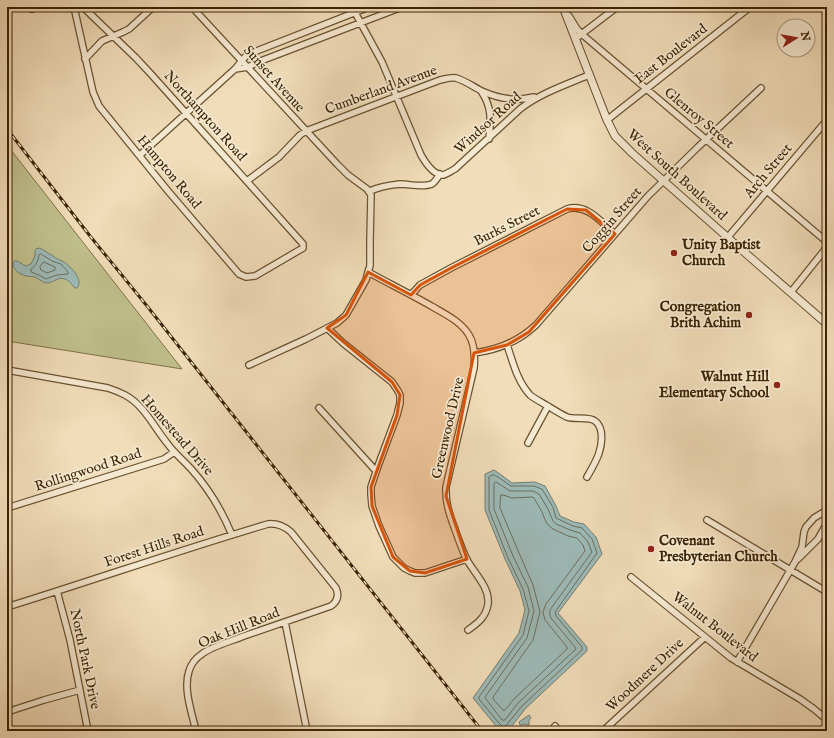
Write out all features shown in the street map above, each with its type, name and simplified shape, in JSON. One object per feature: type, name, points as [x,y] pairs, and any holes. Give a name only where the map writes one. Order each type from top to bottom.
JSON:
[{"type":"street","name":"Hampton Road","points":[[74,7],[93,92],[99,106],[239,274],[246,277],[255,276],[297,252],[304,246]]},
{"type":"street","name":"Northampton Road","points":[[83,7],[136,58],[304,246]]},
{"type":"street","points":[[85,58],[102,41],[129,29],[153,7]]},
{"type":"street","name":"Sunset Avenue","points":[[192,7],[348,175],[370,191]]},
{"type":"street","points":[[140,155],[250,54],[300,34],[353,10],[369,7]]},
{"type":"street","points":[[235,69],[248,68],[258,62],[402,7]]},
{"type":"street","name":"Glenroy Street","points":[[563,7],[577,29],[582,34],[827,242]]},
{"type":"street","name":"West South Boulevard","points":[[563,7],[607,120],[618,140],[827,324]]},
{"type":"street","points":[[575,39],[617,7]]},
{"type":"street","name":"East Boulevard","points":[[607,120],[750,7]]},
{"type":"street","points":[[249,365],[306,339],[337,323],[346,315],[366,280],[368,272],[370,253],[370,191],[377,188],[400,184],[423,186],[432,184],[440,174],[434,172],[429,167],[421,155],[382,62],[353,10]]},
{"type":"street","points":[[300,34],[305,44]]},
{"type":"street","name":"Windsor Road","points":[[440,174],[449,173],[455,169],[520,109],[538,96],[589,76]]},
{"type":"street","name":"Cumberland Avenue","points":[[247,181],[279,157],[300,135],[306,131],[440,80],[455,78],[480,91],[494,96],[510,99],[538,96]]},
{"type":"street","name":"Coggin Street","points":[[474,353],[496,349],[507,345],[522,337],[536,325],[648,196],[761,88]]},
{"type":"street","points":[[480,91],[485,97],[490,110],[491,118],[489,139]]},
{"type":"street","name":"Arch Street","points":[[728,237],[827,120]]},
{"type":"street","name":"Burks Street","points":[[411,295],[420,285],[451,268],[572,207],[580,208],[592,214],[614,234]]},
{"type":"street","points":[[791,292],[827,247]]},
{"type":"street","name":"Greenwood Drive","points":[[368,272],[455,320],[460,324],[472,341],[474,368],[446,487],[448,510],[467,559],[485,588],[488,600],[487,610],[484,616],[468,630]]},
{"type":"street","points":[[327,328],[343,343],[392,382],[398,391],[400,400],[397,415],[371,487],[372,506],[393,557],[404,568],[421,573],[467,559]]},
{"type":"street","points":[[507,345],[516,372],[523,386],[532,396],[567,417],[592,419],[596,421],[600,427],[600,450],[598,457],[587,477]]},
{"type":"street","name":"Homestead Drive","points":[[7,370],[108,388],[132,400],[142,410],[174,452],[191,468],[208,490],[225,519],[232,535]]},
{"type":"street","points":[[528,443],[548,406]]},
{"type":"street","points":[[320,408],[376,472]]},
{"type":"street","name":"Rollingwood Road","points":[[7,508],[164,459],[174,452]]},
{"type":"street","points":[[737,662],[795,562],[802,547],[806,527],[814,518],[827,510]]},
{"type":"street","points":[[707,520],[827,592]]},
{"type":"street","points":[[795,562],[818,539],[827,523]]},
{"type":"street","name":"Forest Hills Road","points":[[7,607],[232,535],[268,524],[277,524],[286,527],[291,532],[338,592],[338,597],[334,604],[318,610]]},
{"type":"street","name":"Walnut Boulevard","points":[[631,577],[737,662],[800,699],[827,720]]},
{"type":"street","name":"North Park Drive","points":[[57,592],[70,640],[88,731]]},
{"type":"street","name":"Oak Hill Road","points":[[196,731],[187,684],[189,670],[196,659],[206,650],[318,610]]},
{"type":"street","points":[[285,622],[307,731]]},
{"type":"street","name":"Woodmere Drive","points":[[603,731],[705,637]]},
{"type":"street","points":[[7,712],[80,690]]},
{"type":"street","points":[[555,726],[560,731]]},
{"type":"highlighted area","points":[[567,209],[586,210],[615,234],[529,332],[507,345],[474,353],[446,496],[467,559],[425,573],[410,571],[393,557],[372,506],[371,487],[397,415],[400,395],[392,382],[327,328],[346,315],[368,272],[411,295],[420,285]]},
{"type":"green space","points":[[7,145],[182,369],[7,341]]},
{"type":"water","points":[[39,248],[70,267],[76,274],[79,281],[77,288],[75,288],[68,280],[63,278],[46,283],[35,277],[21,274],[14,268],[14,261],[26,266],[31,264],[35,256],[36,249]]},
{"type":"water","points":[[494,470],[512,483],[535,482],[545,486],[560,516],[574,522],[584,524],[596,537],[602,554],[558,613],[587,647],[587,651],[525,709],[508,731],[501,731],[473,698],[519,633],[525,610],[520,591],[485,510],[485,474]]},
{"type":"water","points":[[529,715],[531,718],[529,720],[529,725],[520,725],[519,722]]},
{"type":"railway","points":[[7,129],[482,731]]},
{"type":"place","name":"Unity Baptist Church","points":[[674,253]]},
{"type":"place","name":"Congregation Brith Achim","points":[[749,315]]},
{"type":"place","name":"Walnut Hill Elementary School","points":[[777,385]]},
{"type":"place","name":"Covenant Presbyterian Church","points":[[651,549]]}]
